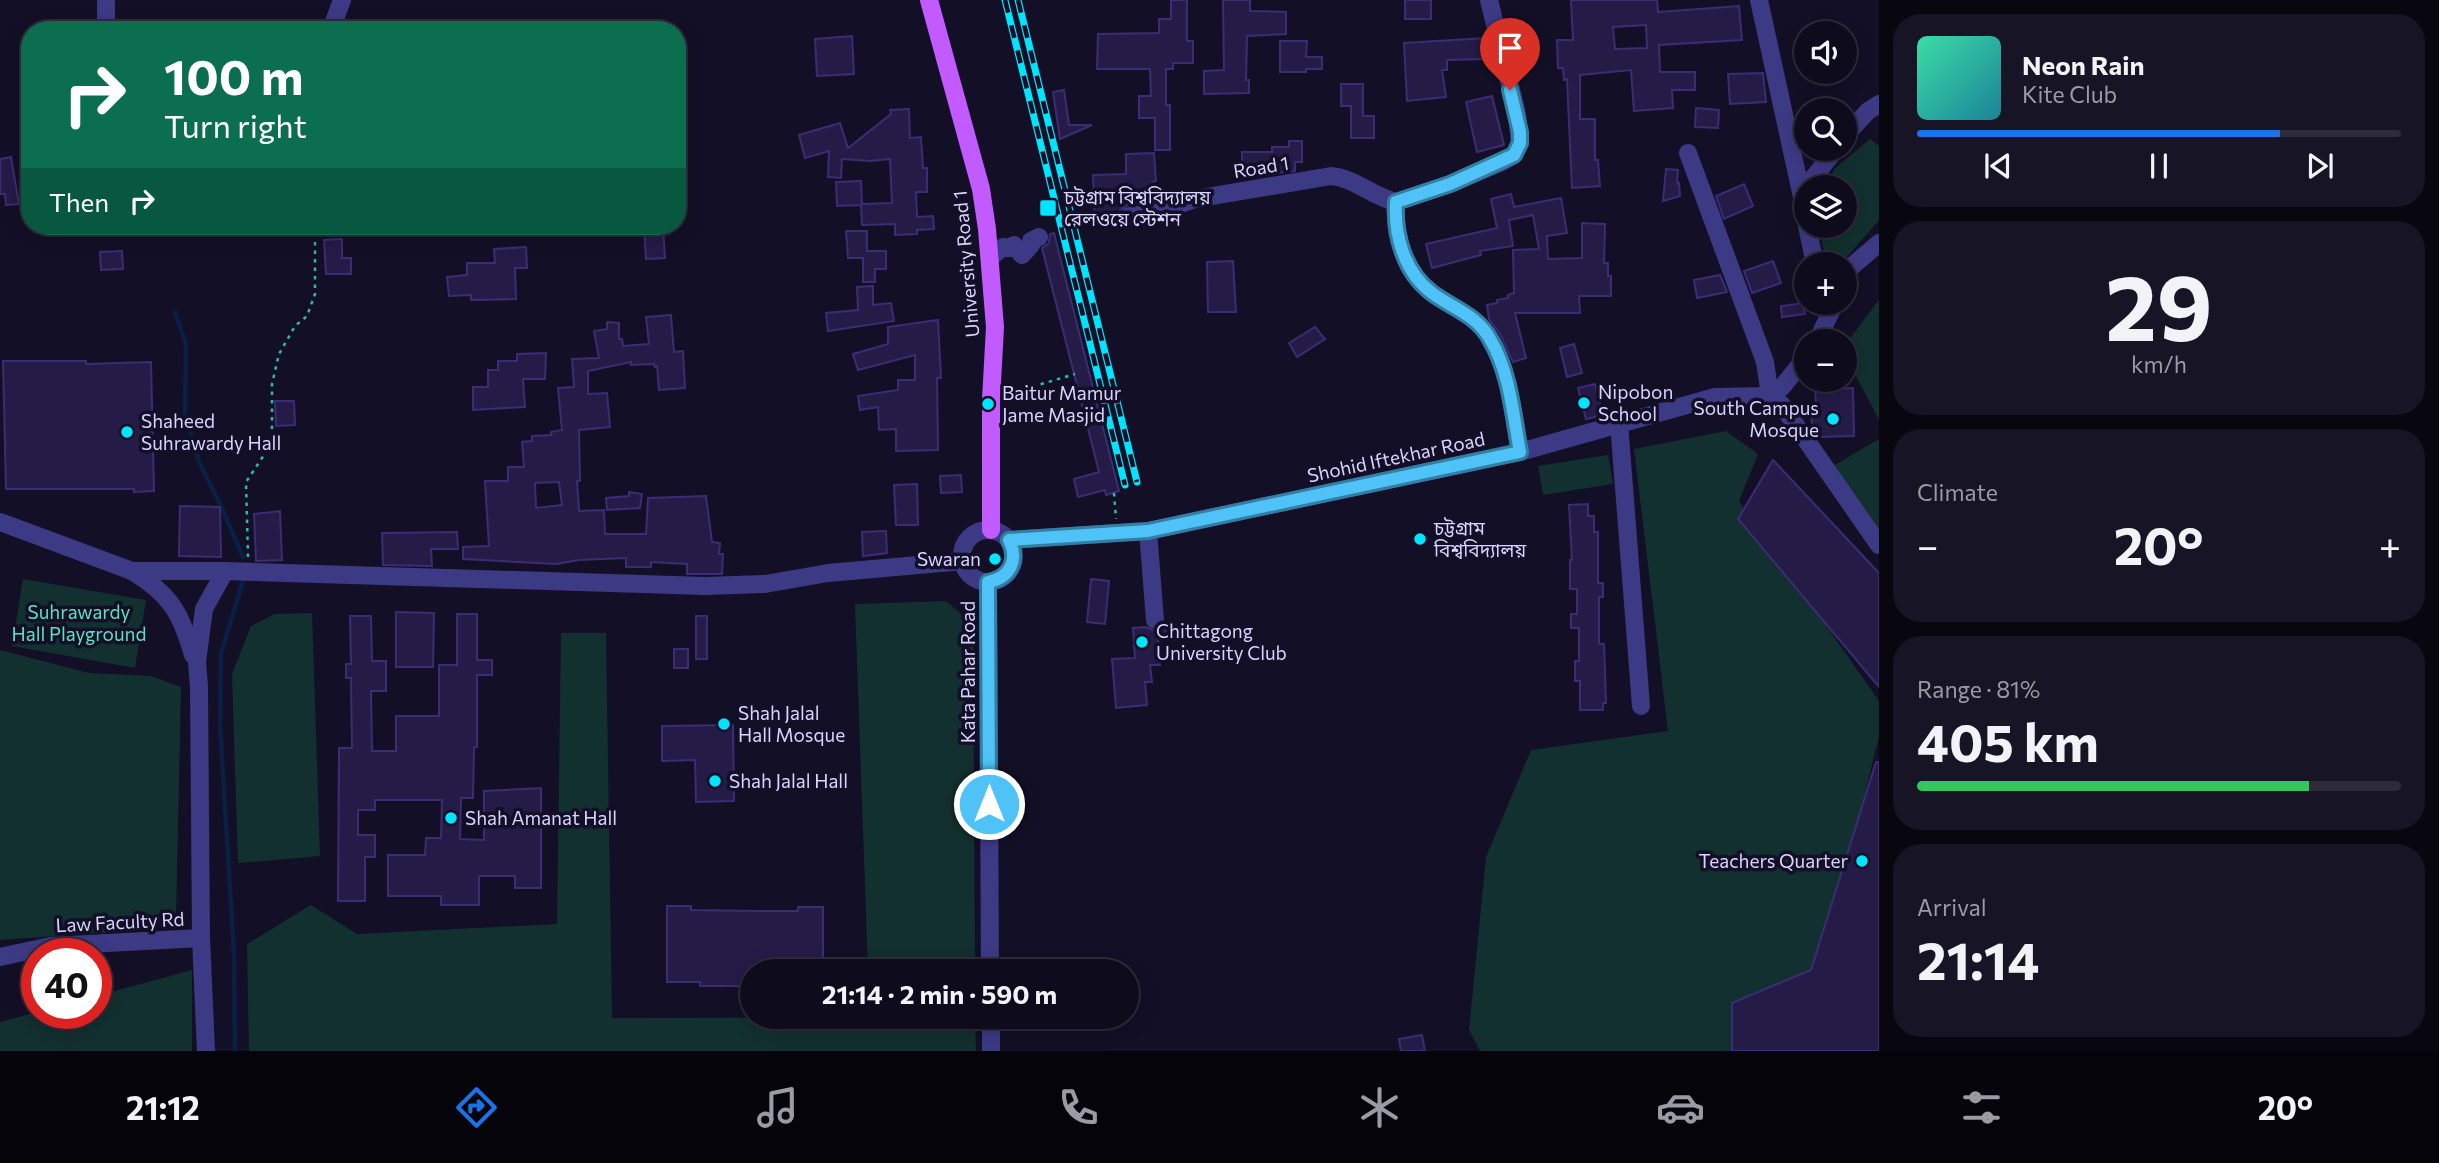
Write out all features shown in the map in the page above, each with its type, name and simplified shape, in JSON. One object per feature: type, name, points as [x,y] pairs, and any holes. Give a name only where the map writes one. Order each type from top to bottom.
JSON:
[{"type":"main road","name":"University Road 1","points":[[929,0],[981,189],[990,258],[995,327],[991,391],[991,530]]},
{"type":"street","points":[[106,0],[106,21]]},
{"type":"street","points":[[334,21],[342,0]]},
{"type":"street","points":[[1489,0],[1517,114],[1520,143],[1514,155],[1502,162],[1450,184],[1396,202],[1395,224],[1399,243],[1419,282],[1475,319],[1490,338],[1505,375],[1520,452]]},
{"type":"street","points":[[1759,0],[1798,175]]},
{"type":"street","points":[[1857,123],[1879,104]]},
{"type":"street","points":[[1688,153],[1765,362],[1770,396],[1782,404],[1879,545]]},
{"type":"street","name":"Road 1","points":[[1129,216],[1154,213],[1195,199],[1331,176],[1342,177],[1376,196],[1396,202]]},
{"type":"street","points":[[990,258],[1003,247],[1010,248],[1014,245],[1022,255],[1031,245],[1031,241],[1039,237]]},
{"type":"street","points":[[1857,262],[1879,243]]},
{"type":"street","points":[[1825,315],[1827,324]]},
{"type":"street","points":[[1824,329],[1830,315]]},
{"type":"street","points":[[1770,396],[1794,372]]},
{"type":"street","name":"Shohid Iftekhar Road","points":[[1009,540],[1148,531],[1520,452],[1715,397],[1770,396]]},
{"type":"street","points":[[1619,423],[1641,706]]},
{"type":"street","points":[[0,522],[132,570],[153,584],[170,601],[184,625],[198,668]]},
{"type":"street","points":[[983,530],[991,530],[1009,540],[1014,555],[1004,577],[988,582],[975,578],[965,568],[963,561],[964,545],[969,538],[983,530]]},
{"type":"street","points":[[1148,531],[1155,620]]},
{"type":"street","points":[[132,570],[705,586],[765,584],[828,573],[963,561]]},
{"type":"street","points":[[206,1051],[201,938],[199,632],[204,609],[237,571]]},
{"type":"street","name":"Kata Pahar Road","points":[[988,582],[990,959]]},
{"type":"street","name":"Kata Pahar Road","points":[[989,613],[990,959]]},
{"type":"street","name":"Law Faculty Rd","points":[[0,957],[51,946],[201,938]]},
{"type":"street","points":[[991,1029],[991,1051]]},
{"type":"path","points":[[237,571],[246,534],[246,482],[272,443],[272,384],[279,354],[295,326],[307,316],[314,294],[316,235]]},
{"type":"path","points":[[1018,391],[1075,374]]},
{"type":"path","points":[[1114,493],[1117,533]]},
{"type":"green space","points":[[1870,139],[1879,146],[1879,220],[1851,252],[1824,252],[1821,238],[1857,238],[1857,175],[1832,175],[1834,169],[1844,161],[1857,161],[1857,150]]},
{"type":"green space","points":[[1879,300],[1879,420],[1857,378],[1857,329]]},
{"type":"green space","points":[[1726,431],[1758,454],[1739,501],[1879,701],[1879,736],[1814,1003],[1735,1051],[1480,1051],[1469,1030],[1486,857],[1531,750],[1668,731],[1634,449]]},
{"type":"green space","points":[[1879,439],[1879,543],[1833,466]]},
{"type":"green space","points":[[1608,455],[1613,484],[1543,495],[1538,466]]},
{"type":"green space","name":"Suhrawardy Hall Playground","points":[[23,579],[146,600],[135,668],[12,646]]},
{"type":"green space","points":[[946,601],[973,624],[975,959],[868,959],[855,604]]},
{"type":"green space","points":[[312,613],[320,856],[238,863],[232,674],[251,626],[275,614]]},
{"type":"green space","points":[[561,633],[606,633],[612,1018],[740,1018],[740,1029],[975,1029],[976,1051],[249,1051],[247,944],[311,905],[357,934],[557,924]]},
{"type":"green space","points":[[0,650],[89,673],[151,676],[181,687],[176,919],[113,932],[0,940]]},
{"type":"green space","points":[[192,970],[192,1051],[0,1051],[0,1022],[21,1016],[21,1029],[112,1029],[112,992]]},
{"type":"building","points":[[1171,0],[1187,0],[1187,41],[1193,41],[1193,63],[1173,63],[1173,69],[1166,69],[1166,105],[1170,105],[1170,150],[1155,150],[1155,118],[1139,118],[1139,96],[1151,96],[1150,69],[1097,69],[1098,34],[1159,33],[1159,19],[1171,19]]},
{"type":"building","points":[[1223,0],[1250,0],[1250,11],[1286,12],[1286,34],[1247,36],[1246,80],[1249,80],[1249,93],[1204,94],[1204,71],[1224,70]]},
{"type":"building","points":[[1405,0],[1431,0],[1431,19],[1405,19]]},
{"type":"building","points":[[1571,0],[1657,0],[1658,12],[1739,6],[1742,40],[1659,45],[1660,72],[1695,72],[1695,90],[1672,90],[1673,108],[1634,111],[1631,70],[1580,75],[1580,119],[1595,119],[1595,160],[1598,160],[1600,186],[1572,188],[1567,79],[1564,80],[1563,68],[1558,68],[1557,40],[1573,40]],"holes":[[[1646,25],[1647,48],[1615,49],[1613,27]]]},
{"type":"building","points":[[852,36],[854,74],[817,76],[815,39]]},
{"type":"building","points":[[1486,38],[1487,59],[1447,60],[1447,70],[1442,70],[1446,97],[1407,101],[1404,43]]},
{"type":"building","points":[[1280,41],[1307,41],[1306,57],[1322,57],[1322,69],[1280,72]]},
{"type":"building","points":[[1763,73],[1766,102],[1730,104],[1728,74]]},
{"type":"building","points":[[1341,84],[1363,84],[1363,116],[1374,116],[1374,138],[1351,138],[1351,106],[1341,106]]},
{"type":"building","points":[[1064,90],[1069,125],[1092,125],[1060,139],[1053,92]]},
{"type":"building","points":[[1492,96],[1504,145],[1477,152],[1466,102]]},
{"type":"building","points":[[1696,108],[1719,110],[1718,128],[1695,127]]},
{"type":"building","points":[[909,109],[910,138],[921,137],[923,168],[927,168],[927,192],[916,192],[917,217],[933,216],[934,229],[917,230],[917,234],[895,235],[895,224],[862,225],[861,205],[837,206],[836,182],[861,181],[862,204],[892,203],[890,159],[842,159],[841,178],[828,177],[829,151],[805,158],[799,135],[840,123],[848,148],[891,114],[890,110]]},
{"type":"building","points":[[1289,141],[1302,141],[1302,162],[1295,162],[1295,171],[1248,178],[1248,166],[1242,166],[1242,152],[1272,152],[1272,147],[1289,147]]},
{"type":"building","points":[[1154,153],[1156,181],[1152,182],[1152,202],[1127,205],[1117,213],[1117,221],[1095,224],[1093,175],[1126,174],[1126,154]]},
{"type":"building","points":[[11,157],[19,204],[6,205],[5,194],[0,194],[0,159]]},
{"type":"building","points":[[1666,169],[1678,170],[1680,196],[1663,201]]},
{"type":"building","points":[[1744,184],[1753,206],[1724,219],[1716,196]]},
{"type":"building","points":[[1511,194],[1514,207],[1561,198],[1567,233],[1547,236],[1548,259],[1582,258],[1582,223],[1605,224],[1604,263],[1608,263],[1608,276],[1611,276],[1611,296],[1579,296],[1580,313],[1515,313],[1526,358],[1513,362],[1500,334],[1489,319],[1487,305],[1497,303],[1497,300],[1508,298],[1508,295],[1514,293],[1513,250],[1539,249],[1533,215],[1509,220],[1513,246],[1480,251],[1481,255],[1432,268],[1426,244],[1497,228],[1491,199]]},
{"type":"building","points":[[846,231],[867,231],[867,251],[886,251],[886,269],[875,269],[875,282],[863,282],[863,258],[848,258]]},
{"type":"building","name":"চট্টগ্রাম বিশ্ববিদ্যালয় রেলওয়ে স্টেশন","points":[[1054,233],[1119,491],[1106,495],[1105,490],[1078,497],[1074,479],[1099,472],[1042,248],[1049,243],[1050,234]]},
{"type":"building","points":[[644,235],[663,235],[665,258],[646,259]]},
{"type":"building","points":[[342,239],[342,258],[351,258],[351,274],[326,274],[324,240]]},
{"type":"building","points":[[526,247],[527,268],[515,268],[516,299],[471,300],[471,295],[449,296],[447,277],[467,275],[467,263],[495,263],[494,249]]},
{"type":"building","points":[[122,251],[123,269],[101,270],[100,252]]},
{"type":"building","points":[[1233,261],[1236,312],[1208,312],[1207,262]]},
{"type":"building","points":[[1773,261],[1781,283],[1752,293],[1744,271]]},
{"type":"building","points":[[1720,275],[1727,292],[1697,298],[1694,280]]},
{"type":"building","points":[[873,286],[873,305],[891,303],[894,321],[828,331],[826,313],[858,310],[857,287]]},
{"type":"building","points":[[1794,304],[1794,315],[1797,315],[1782,317],[1781,306]]},
{"type":"building","points":[[671,315],[674,352],[683,351],[685,388],[659,390],[657,366],[654,364],[631,365],[631,362],[588,371],[588,394],[607,393],[610,427],[579,430],[579,511],[604,510],[605,534],[646,534],[648,498],[706,496],[712,542],[720,543],[719,554],[723,554],[722,574],[687,574],[687,564],[651,562],[651,567],[626,567],[626,558],[556,564],[463,559],[463,547],[489,546],[485,481],[508,481],[508,467],[524,467],[522,442],[532,441],[532,436],[551,435],[551,432],[562,430],[558,388],[574,387],[572,359],[599,358],[594,331],[607,329],[607,322],[619,323],[619,339],[622,339],[623,346],[649,344],[646,317]],"holes":[[[559,482],[562,505],[536,508],[535,483]]]},
{"type":"building","points":[[938,320],[941,378],[937,378],[938,450],[896,451],[896,429],[879,430],[878,407],[860,410],[858,396],[898,390],[898,380],[915,380],[915,355],[858,370],[853,354],[888,344],[888,327]]},
{"type":"building","points":[[1315,327],[1325,339],[1297,357],[1289,343]]},
{"type":"building","points":[[1574,344],[1582,373],[1567,377],[1560,348]]},
{"type":"building","points":[[546,353],[545,379],[523,379],[525,407],[473,410],[473,387],[488,387],[488,370],[498,370],[498,361],[517,361],[517,354]]},
{"type":"building","points":[[3,361],[86,361],[86,364],[151,362],[154,491],[6,489]]},
{"type":"building","points":[[1595,384],[1603,415],[1586,419],[1578,388]]},
{"type":"building","name":"South Campus Mosque","points":[[1815,392],[1853,392],[1854,436],[1818,437],[1812,429],[1811,405],[1816,405]]},
{"type":"building","points":[[275,401],[294,401],[295,425],[276,426]]},
{"type":"building","points":[[1773,460],[1879,573],[1879,687],[1738,519]]},
{"type":"building","points":[[961,475],[962,492],[941,493],[940,476]]},
{"type":"building","points":[[917,484],[918,525],[896,525],[894,485]]},
{"type":"building","points":[[629,492],[642,494],[640,508],[607,510],[606,498],[629,496]]},
{"type":"building","points":[[1588,504],[1588,516],[1594,516],[1594,532],[1598,532],[1598,583],[1603,583],[1603,597],[1599,597],[1599,644],[1604,644],[1606,703],[1603,703],[1603,710],[1580,710],[1580,681],[1575,681],[1575,661],[1579,661],[1579,628],[1571,628],[1571,614],[1577,614],[1577,589],[1570,589],[1572,560],[1569,505]]},
{"type":"building","points":[[180,506],[220,507],[221,557],[179,556]]},
{"type":"building","points":[[280,511],[282,560],[256,561],[254,514]]},
{"type":"building","points":[[886,531],[887,553],[863,556],[862,532]]},
{"type":"building","points":[[457,532],[458,549],[431,549],[432,566],[383,565],[382,533]]},
{"type":"building","points":[[1091,579],[1109,581],[1105,624],[1087,622]]},
{"type":"building","points":[[396,612],[434,613],[433,667],[396,667]]},
{"type":"building","points":[[457,614],[477,614],[477,660],[492,660],[492,675],[477,675],[477,747],[474,747],[473,798],[461,798],[460,839],[484,840],[484,791],[541,788],[541,888],[515,888],[515,876],[479,876],[479,905],[441,905],[441,896],[388,896],[388,855],[425,855],[426,838],[441,838],[442,800],[375,800],[375,810],[358,810],[358,835],[375,835],[375,857],[365,857],[365,901],[338,901],[339,748],[352,748],[351,678],[346,678],[346,664],[351,664],[350,616],[371,616],[372,661],[386,661],[386,691],[371,691],[372,751],[396,751],[396,716],[439,716],[439,665],[457,665]]},
{"type":"building","points":[[696,616],[707,616],[707,659],[696,659]]},
{"type":"building","name":"Chittagong University Club","points":[[1165,626],[1167,637],[1158,638],[1160,665],[1150,665],[1152,682],[1145,682],[1147,705],[1116,708],[1112,659],[1135,658],[1133,628],[1146,627],[1155,631]]},
{"type":"building","points":[[674,649],[688,649],[688,668],[674,668]]},
{"type":"building","points":[[733,725],[734,801],[696,802],[695,760],[662,761],[662,726]]},
{"type":"building","name":"Teachers Quarter","points":[[1876,762],[1879,762],[1879,1051],[1732,1051],[1732,1003],[1811,970]]},
{"type":"building","points":[[667,906],[691,906],[691,910],[759,911],[798,911],[798,907],[823,907],[823,959],[740,959],[740,986],[700,986],[700,982],[667,982]]},
{"type":"building","points":[[1422,1035],[1425,1051],[1401,1051],[1399,1039]]},
{"type":"waterway","points":[[175,312],[186,344],[185,414],[200,464],[243,557]]},
{"type":"waterway","points":[[235,1051],[234,954],[220,724],[221,653],[243,581]]},
{"type":"railway","points":[[1005,0],[1125,485]]},
{"type":"railway","points":[[1018,0],[1137,482]]},
{"type":"place","name":"চট্টগ্রাম বিশ্ববিদ্যালয় রেলওয়ে স্টেশন","points":[[1048,208]]},
{"type":"place","name":"Nipobon School","points":[[1584,403]]},
{"type":"place","name":"Baitur Mamur Jame Masjid","points":[[988,404]]},
{"type":"place","name":"South Campus Mosque","points":[[1833,419]]},
{"type":"place","name":"Shaheed Suhrawardy Hall","points":[[127,432]]},
{"type":"place","name":"চট্টগ্রাম বিশ্ববিদ্যালয়","points":[[1420,539]]},
{"type":"place","name":"Swaran","points":[[995,559]]},
{"type":"place","name":"Chittagong University Club","points":[[1142,642]]},
{"type":"place","name":"Shah Jalal Hall Mosque","points":[[724,724]]},
{"type":"place","name":"Shah Jalal Hall","points":[[715,781]]},
{"type":"place","name":"Shah Amanat Hall","points":[[451,818]]},
{"type":"place","name":"Teachers Quarter","points":[[1862,861]]},
{"type":"route","points":[[989,804],[988,582],[1004,577],[1009,571],[1014,555],[1009,540],[1148,531],[1520,452],[1505,375],[1490,338],[1475,319],[1419,282],[1399,243],[1395,224],[1396,202],[1450,184],[1514,155],[1520,143],[1520,132],[1510,90]]}]
